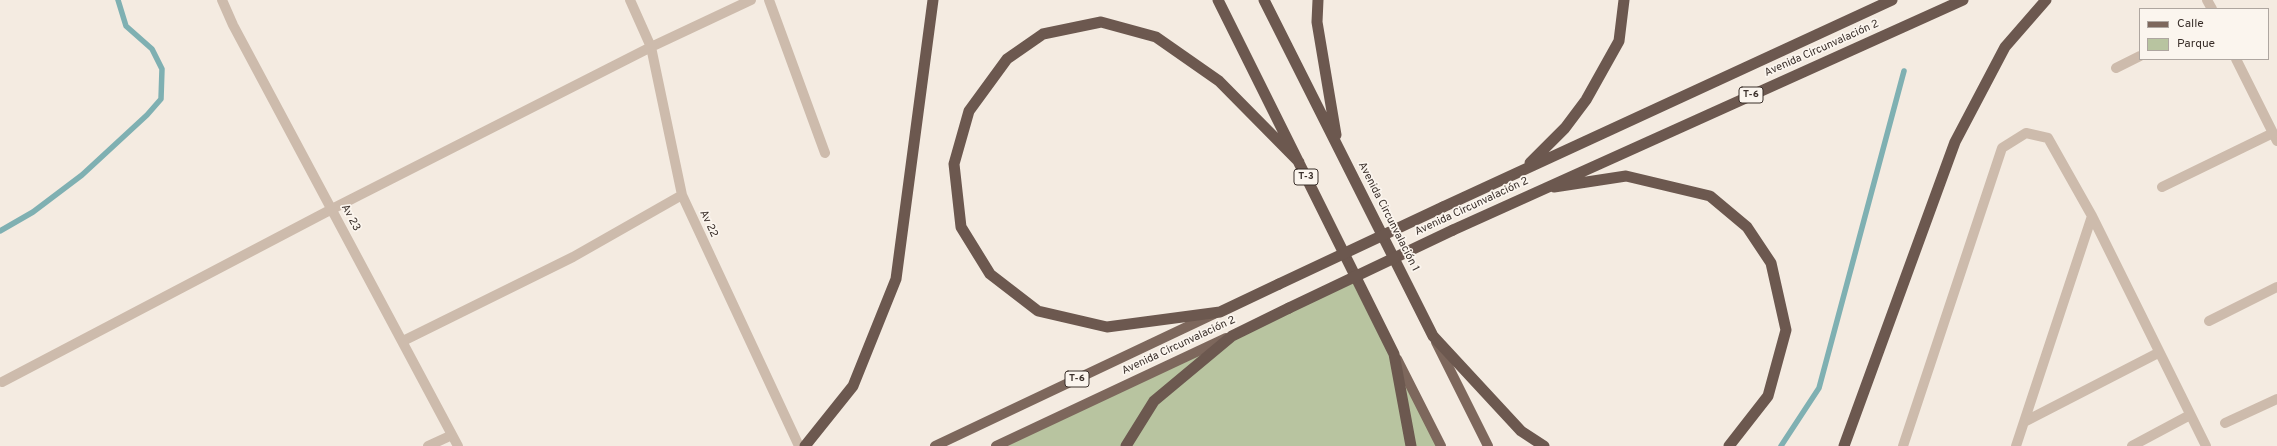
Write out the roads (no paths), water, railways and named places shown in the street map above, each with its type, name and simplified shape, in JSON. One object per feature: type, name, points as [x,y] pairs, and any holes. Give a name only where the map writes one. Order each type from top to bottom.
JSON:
[{"type":"highway","points":[[805,446],[853,386],[896,279],[933,0]]},
{"type":"highway","name":"T-3","points":[[1218,0],[1394,354]]},
{"type":"highway","name":"Avenida Circunvalación 1","points":[[1264,0],[1433,336]]},
{"type":"highway","points":[[1318,0],[1316,22],[1338,147]]},
{"type":"highway","points":[[1526,168],[1566,128],[1586,100],[1619,41],[1624,0]]},
{"type":"highway","name":"Avenida Circunvalación 2","points":[[1220,312],[1526,168],[1892,0]]},
{"type":"highway","name":"Avenida Circunvalación 2","points":[[1232,336],[1540,190],[1963,0]]},
{"type":"highway","points":[[1844,446],[1955,142],[2005,47],[2046,0]]},
{"type":"highway","points":[[1220,312],[1107,327],[1038,311],[990,274],[961,227],[954,164],[969,111],[1007,59],[1042,34],[1101,22],[1156,37],[1219,81],[1299,162]]},
{"type":"highway","points":[[1540,190],[1626,176],[1710,196],[1747,226],[1771,263],[1786,330],[1768,396],[1729,446]]},
{"type":"highway","points":[[1126,446],[1154,401],[1232,336]]},
{"type":"highway","points":[[1433,336],[1521,431],[1544,446]]},
{"type":"highway","points":[[1394,354],[1411,446]]},
{"type":"main road","name":"Avenida Circunvalación 2","points":[[935,446],[1220,312]]},
{"type":"main road","name":"Avenida Circunvalación 2","points":[[996,446],[1232,336]]},
{"type":"main road","name":"Avenida Circunvalación 1","points":[[1433,336],[1488,446]]},
{"type":"main road","name":"T-3","points":[[1394,354],[1441,446]]},
{"type":"street","name":"Av 23","points":[[222,0],[233,25],[458,446]]},
{"type":"street","name":"Av 22","points":[[630,0],[651,47],[682,195],[799,446]]},
{"type":"street","points":[[2,382],[332,209],[651,47],[751,0]]},
{"type":"street","points":[[769,0],[825,153]]},
{"type":"street","points":[[2116,68],[2139,56]]},
{"type":"street","points":[[2162,187],[2275,137],[2236,60]]},
{"type":"street","points":[[1903,446],[2002,148],[2026,133],[2048,138],[2092,216],[2158,353],[2206,446]]},
{"type":"street","points":[[402,341],[573,257],[682,195]]},
{"type":"street","points":[[2016,446],[2092,216]]},
{"type":"street","points":[[2209,321],[2277,287]]},
{"type":"street","points":[[2024,422],[2158,353]]},
{"type":"street","points":[[2225,423],[2277,399]]},
{"type":"street","points":[[2132,446],[2190,414]]},
{"type":"street","points":[[428,446],[452,435]]},
{"type":"waterway","points":[[0,231],[33,212],[82,175],[147,115],[161,99],[162,69],[152,49],[126,26],[118,0]]},
{"type":"waterway","points":[[1781,446],[1819,388],[1904,71]]}]
